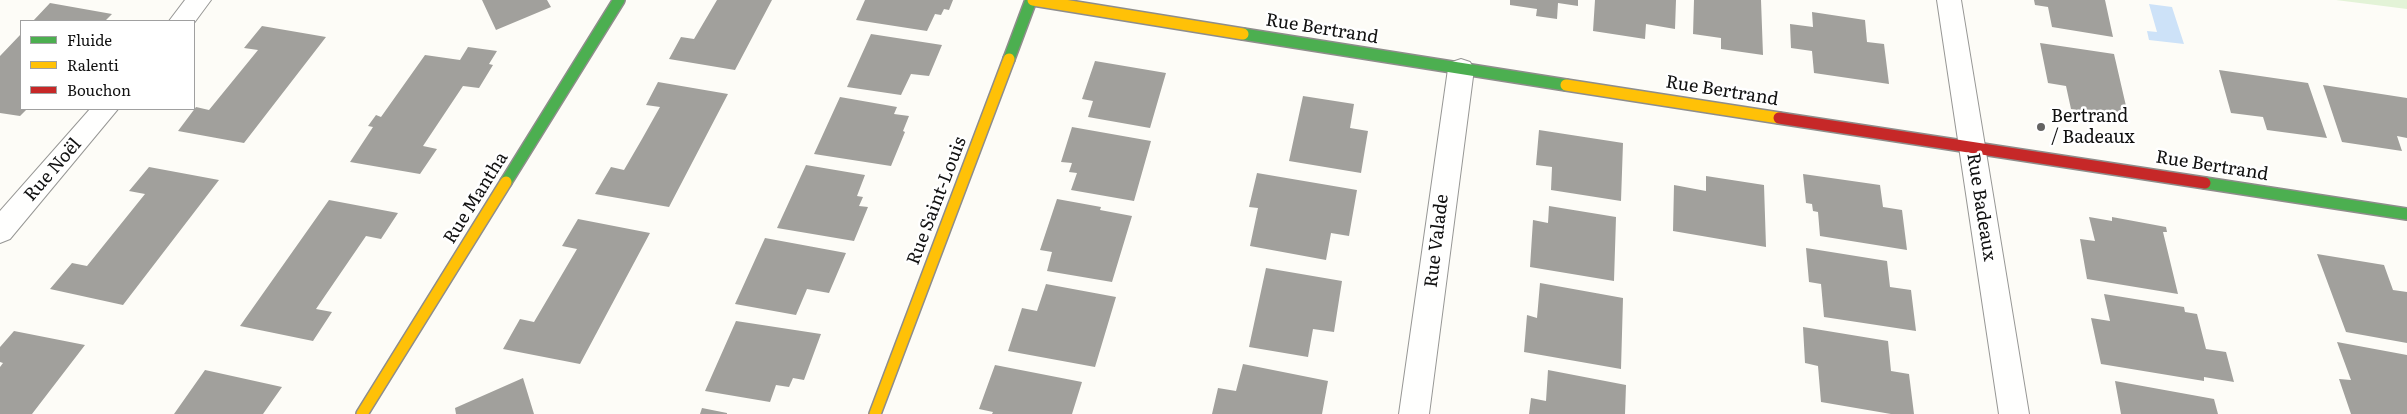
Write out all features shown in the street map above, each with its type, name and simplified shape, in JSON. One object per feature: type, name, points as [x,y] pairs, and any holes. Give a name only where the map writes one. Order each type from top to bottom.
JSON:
[{"type":"street","points":[[182,20],[199,0]]},
{"type":"street","name":"Rue Mantha","points":[[362,414],[619,0]]},
{"type":"street","name":"Rue Bertrand","points":[[1032,0],[1461,69],[2407,214]]},
{"type":"street","name":"Rue Saint-Louis","points":[[875,414],[1032,0]]},
{"type":"street","name":"Rue Badeaux","points":[[1949,0],[2014,414]]},
{"type":"street","name":"Rue Valade","points":[[1414,414],[1461,69]]},
{"type":"street","name":"Rue Noël","points":[[0,231],[104,110]]},
{"type":"green space","points":[[2336,0],[2407,0],[2407,9]]},
{"type":"water","points":[[2149,4],[2172,7],[2184,44],[2149,40],[2147,31],[2157,32]]},
{"type":"building","points":[[482,0],[547,0],[551,7],[496,30]]},
{"type":"building","points":[[717,0],[772,0],[735,70],[669,59],[681,37],[694,39]]},
{"type":"building","points":[[865,0],[953,0],[949,10],[944,9],[941,15],[935,14],[927,31],[856,20]]},
{"type":"building","points":[[1510,0],[1578,0],[1578,6],[1558,3],[1557,19],[1536,16],[1537,9],[1510,5]]},
{"type":"building","points":[[1595,0],[1676,0],[1675,29],[1646,24],[1645,39],[1593,31]]},
{"type":"building","points":[[1694,0],[1761,0],[1763,55],[1721,49],[1721,38],[1693,34]]},
{"type":"building","points":[[2034,0],[2105,0],[2113,37],[2052,27],[2048,7],[2035,5]]},
{"type":"building","points":[[50,3],[112,14],[106,20],[34,20]]},
{"type":"building","points":[[1812,12],[1865,20],[1867,42],[1884,44],[1889,84],[1814,73],[1812,51],[1791,48],[1790,24],[1813,27]]},
{"type":"building","points":[[262,26],[326,37],[244,143],[178,131],[196,107],[209,110],[258,50],[244,48]]},
{"type":"building","points":[[871,34],[942,45],[929,76],[911,74],[901,95],[847,87]]},
{"type":"building","points":[[20,35],[20,110],[26,110],[20,116],[0,113],[0,56]]},
{"type":"building","points":[[2040,43],[2114,54],[2129,119],[2071,109],[2066,86],[2048,83]]},
{"type":"building","points":[[468,47],[497,51],[489,64],[493,65],[479,88],[463,86],[423,146],[437,149],[420,174],[350,162],[373,127],[368,126],[376,115],[381,117],[425,55],[460,60]]},
{"type":"building","points":[[1095,61],[1166,73],[1150,128],[1088,117],[1093,101],[1082,99]]},
{"type":"building","points":[[2219,70],[2308,83],[2327,138],[2267,130],[2263,117],[2231,113]]},
{"type":"building","points":[[658,82],[728,94],[669,207],[595,194],[611,167],[624,170],[660,107],[646,105]]},
{"type":"building","points":[[2323,85],[2407,98],[2407,138],[2397,136],[2402,151],[2342,142]]},
{"type":"building","points":[[1303,96],[1354,104],[1350,128],[1368,131],[1361,173],[1289,161]]},
{"type":"building","points":[[840,97],[897,107],[894,114],[909,116],[903,131],[905,132],[891,166],[814,154]]},
{"type":"building","points":[[1072,127],[1151,141],[1134,201],[1071,190],[1077,173],[1069,172],[1072,163],[1061,162]]},
{"type":"building","points":[[1539,130],[1623,143],[1621,201],[1551,190],[1552,167],[1536,165]]},
{"type":"building","points":[[806,165],[865,175],[857,196],[863,197],[859,206],[868,207],[854,241],[777,228]]},
{"type":"building","points":[[149,167],[219,180],[123,305],[50,289],[72,263],[87,266],[145,194],[129,191]]},
{"type":"building","points":[[1257,173],[1357,190],[1349,236],[1331,233],[1326,260],[1250,246],[1258,208],[1249,207]]},
{"type":"building","points":[[1803,174],[1880,185],[1883,207],[1902,210],[1907,250],[1820,236],[1818,212],[1813,211],[1812,204],[1806,203]]},
{"type":"building","points":[[1706,176],[1764,185],[1766,247],[1673,231],[1674,185],[1706,191]]},
{"type":"building","points":[[1057,199],[1101,207],[1100,210],[1132,216],[1112,282],[1047,271],[1052,252],[1040,250]]},
{"type":"building","points":[[329,200],[398,213],[381,239],[366,236],[316,309],[332,312],[313,341],[240,326]]},
{"type":"building","points":[[1549,206],[1616,217],[1614,281],[1530,267],[1533,220],[1548,223]]},
{"type":"building","points":[[2089,217],[2112,221],[2112,217],[2166,227],[2167,232],[2163,232],[2178,294],[2087,279],[2080,239],[2095,241]]},
{"type":"building","points":[[578,219],[650,233],[580,364],[503,349],[520,319],[534,322],[577,249],[562,246]]},
{"type":"building","points":[[765,238],[846,253],[829,293],[807,289],[796,315],[735,304]]},
{"type":"building","points":[[1806,248],[1887,261],[1890,287],[1911,290],[1916,331],[1824,317],[1821,284],[1809,282]]},
{"type":"building","points":[[2317,254],[2384,265],[2393,290],[2407,292],[2407,343],[2346,332]]},
{"type":"building","points":[[1266,268],[1342,281],[1334,332],[1313,329],[1308,357],[1249,347]]},
{"type":"building","points":[[1540,283],[1623,298],[1621,369],[1524,352],[1527,315],[1537,318]]},
{"type":"building","points":[[1046,284],[1116,297],[1095,367],[1008,351],[1022,308],[1037,311]]},
{"type":"building","points":[[2104,294],[2184,307],[2185,312],[2197,314],[2206,349],[2226,352],[2234,382],[2204,377],[2204,381],[2101,364],[2091,318],[2110,321]]},
{"type":"building","points":[[736,321],[821,334],[804,380],[793,378],[789,387],[776,385],[770,402],[705,391]]},
{"type":"building","points":[[1803,327],[1888,341],[1891,371],[1909,374],[1914,414],[1891,414],[1821,402],[1818,366],[1805,363]]},
{"type":"building","points":[[14,331],[85,345],[32,414],[0,414],[0,367],[3,363],[0,362],[0,347]]},
{"type":"building","points":[[2337,342],[2407,355],[2407,414],[2351,414],[2339,379],[2351,380]]},
{"type":"building","points":[[1243,364],[1328,381],[1322,414],[1212,414],[1218,388],[1236,391]]},
{"type":"building","points":[[995,365],[1082,382],[1072,414],[992,414],[993,412],[979,409]]},
{"type":"building","points":[[205,370],[282,387],[263,414],[174,414]]},
{"type":"building","points":[[1548,370],[1626,385],[1625,414],[1529,414],[1531,398],[1546,401]]},
{"type":"building","points":[[523,378],[534,414],[456,414],[455,408]]},
{"type":"building","points":[[2115,381],[2214,399],[2218,414],[2121,414]]},
{"type":"building","points":[[702,408],[727,413],[727,414],[700,414]]},
{"type":"traffic: fast","points":[[506,182],[619,0]]},
{"type":"traffic: fast","points":[[1009,59],[1031,0]]},
{"type":"traffic: fast","points":[[1243,34],[1566,85]]},
{"type":"traffic: fast","points":[[2205,183],[2407,214]]},
{"type":"traffic: slow","points":[[1033,0],[1243,34]]},
{"type":"traffic: slow","points":[[875,414],[1009,59]]},
{"type":"traffic: slow","points":[[1566,85],[1779,118]]},
{"type":"traffic: slow","points":[[362,414],[506,182]]},
{"type":"traffic: jam","points":[[1779,118],[2205,183]]},
{"type":"place","name":"Bertrand / Badeaux","points":[[2041,127]]}]
